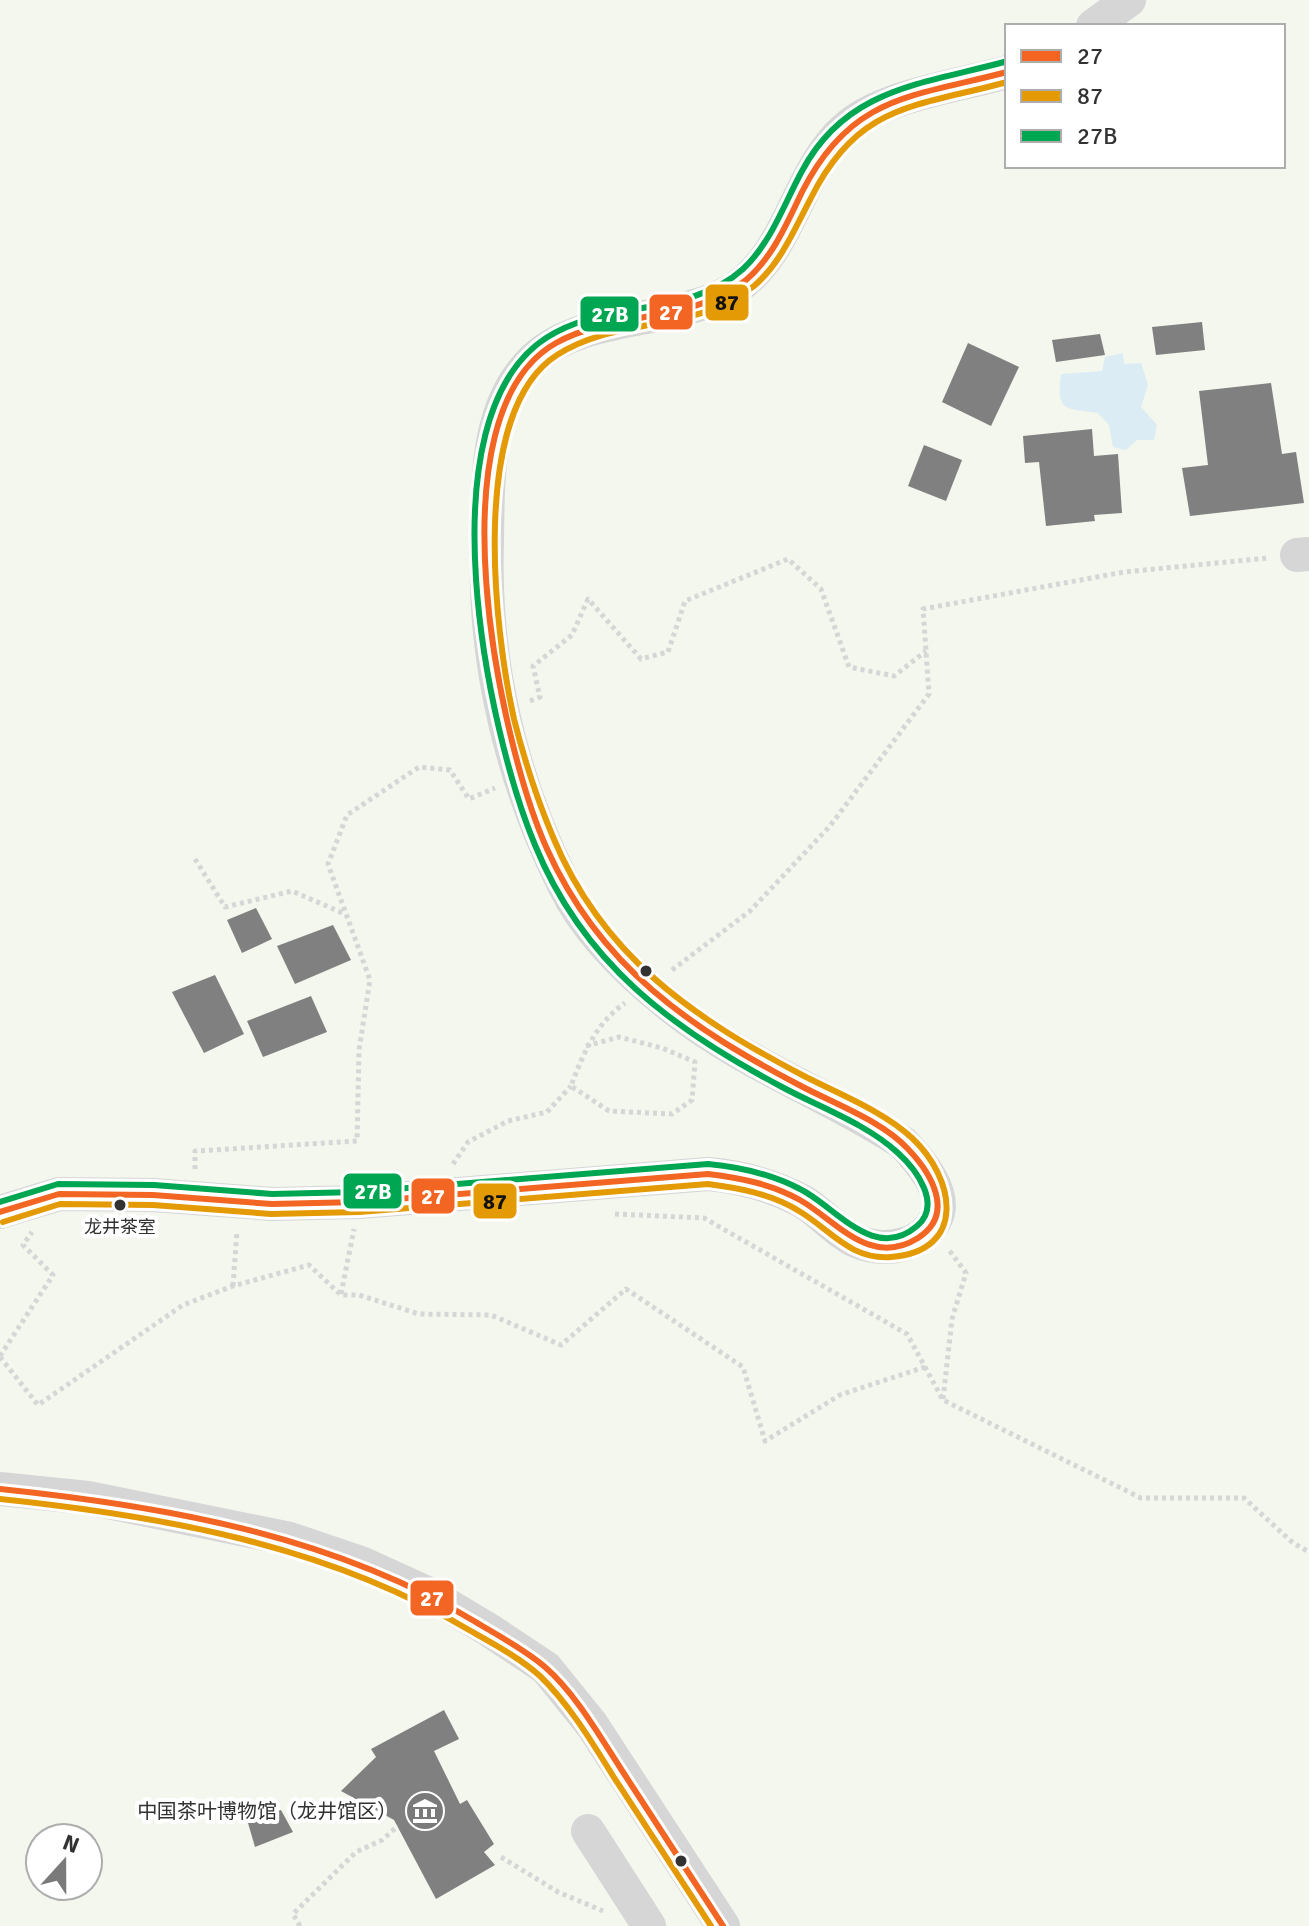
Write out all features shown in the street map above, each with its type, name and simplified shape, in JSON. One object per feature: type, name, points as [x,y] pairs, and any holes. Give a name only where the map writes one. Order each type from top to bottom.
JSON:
[{"type":"street","points":[[1096,24],[1129,0]]},
{"type":"street","points":[[0,1212],[59,1194],[239,1203],[359,1202],[708,1174],[741,1177],[776,1189],[804,1202],[856,1241],[891,1247],[911,1243],[930,1231],[939,1213],[934,1188],[923,1165],[903,1143],[723,1043],[648,987],[593,930],[564,887],[510,748],[502,711],[486,604],[489,467],[494,433],[504,407],[534,359],[559,341],[710,302],[737,288],[770,250],[822,154],[846,127],[876,109],[1005,73]]},
{"type":"street","points":[[0,1489],[31,1489],[88,1498],[290,1539],[361,1563],[429,1594],[489,1630],[546,1668],[592,1725],[723,1926]]},
{"type":"street","points":[[588,1831],[643,1916]]},
{"type":"path","points":[[432,1195],[468,1142],[508,1121],[547,1112],[571,1086],[586,1046],[614,1010],[750,911],[830,826],[929,694],[923,609],[1124,572],[1303,554]]},
{"type":"path","points":[[502,711],[540,697],[533,666],[572,635],[588,599],[641,659],[668,652],[685,601],[788,559],[821,589],[849,667],[894,676],[926,651]]},
{"type":"path","points":[[194,1199],[195,1151],[357,1141],[359,1050],[370,980],[328,864],[347,815],[419,767],[450,770],[469,799],[508,783],[531,804]]},
{"type":"path","points":[[195,859],[225,907],[292,891],[346,914]]},
{"type":"path","points":[[571,1086],[609,1111],[672,1114],[692,1100],[695,1062],[662,1048],[619,1037],[586,1046]]},
{"type":"path","points":[[59,1194],[23,1245],[53,1275],[0,1356],[38,1405],[183,1305],[233,1286],[309,1265],[341,1295],[359,1295],[419,1314],[491,1315],[561,1345],[626,1289],[743,1367],[765,1441],[840,1395],[925,1367]]},
{"type":"path","points":[[341,1295],[359,1202]]},
{"type":"path","points":[[233,1286],[239,1203]]},
{"type":"path","points":[[599,1212],[704,1218],[907,1334],[943,1400],[1141,1498],[1244,1498],[1293,1543],[1309,1552]]},
{"type":"path","points":[[923,1235],[955,1253],[966,1273],[952,1319],[943,1400]]},
{"type":"path","points":[[300,1926],[293,1914],[356,1852],[382,1840],[398,1826]]},
{"type":"path","points":[[501,1857],[585,1904],[611,1913],[643,1916]]},
{"type":"shaded area","points":[[0,0],[1309,0],[1309,1926],[0,1926]]},
{"type":"shaded area","points":[[1123,353],[1124,364],[1141,363],[1148,385],[1141,407],[1157,425],[1154,440],[1137,440],[1126,450],[1113,447],[1109,425],[1098,413],[1065,406],[1060,395],[1061,374],[1102,371],[1105,357]]},
{"type":"building","points":[[1202,322],[1205,350],[1156,355],[1152,327]]},
{"type":"building","points":[[1100,334],[1105,355],[1056,362],[1052,340]]},
{"type":"building","points":[[968,343],[1019,367],[991,426],[942,402]]},
{"type":"building","points":[[1271,383],[1282,454],[1296,452],[1304,503],[1190,516],[1182,468],[1208,465],[1199,391]]},
{"type":"building","points":[[1092,429],[1094,456],[1118,454],[1122,513],[1094,515],[1095,521],[1046,526],[1039,462],[1025,463],[1023,436]]},
{"type":"building","points":[[924,445],[962,460],[946,501],[908,486]]},
{"type":"building","points":[[256,908],[272,939],[242,953],[227,920]]},
{"type":"building","points":[[333,925],[351,960],[295,984],[277,946]]},
{"type":"building","points":[[215,975],[244,1034],[204,1053],[172,992]]},
{"type":"building","points":[[311,996],[327,1032],[263,1057],[247,1021]]},
{"type":"building","points":[[444,1710],[459,1739],[434,1751],[460,1804],[467,1800],[494,1844],[484,1852],[495,1865],[436,1899],[394,1820],[341,1791],[376,1757],[371,1749]]},
{"type":"building","points":[[281,1810],[293,1832],[255,1847],[248,1823]]},
{"type":"transit line","name":"27B","points":[[0,1202],[58,1184],[154,1185],[272,1194],[358,1192],[708,1164],[778,1179],[800,1189],[870,1235],[886,1238],[901,1236],[917,1226],[924,1218],[927,1198],[919,1178],[898,1153],[857,1125],[742,1065],[668,1016],[605,958],[578,924],[555,887],[535,845],[499,729],[485,655],[476,579],[475,504],[485,435],[508,378],[546,338],[594,318],[672,302],[721,284],[743,269],[762,247],[802,171],[820,143],[841,122],[864,106],[916,84],[1004,62]]},
{"type":"transit line","name":"27","points":[[0,1212],[59,1194],[153,1195],[272,1204],[359,1202],[708,1174],[756,1182],[789,1194],[869,1245],[885,1248],[901,1246],[918,1238],[929,1228],[936,1217],[936,1194],[925,1170],[908,1149],[872,1122],[760,1064],[686,1017],[621,961],[593,928],[569,891],[547,849],[528,799],[510,735],[486,582],[485,506],[495,437],[517,381],[556,343],[603,325],[677,311],[724,294],[746,280],[764,261],[821,160],[841,136],[863,118],[913,95],[1005,72]]},
{"type":"transit line","name":"87","points":[[3,1222],[60,1204],[153,1205],[271,1214],[359,1212],[708,1184],[778,1200],[864,1254],[891,1257],[916,1252],[933,1242],[943,1227],[945,1192],[927,1154],[912,1138],[874,1111],[763,1054],[689,1006],[625,950],[597,916],[573,879],[542,808],[514,719],[500,632],[495,525],[499,471],[510,423],[529,383],[557,355],[605,334],[682,318],[732,301],[754,286],[772,267],[829,167],[849,143],[870,126],[917,105],[1005,83]]},
{"type":"transit line","name":"27","points":[[0,1489],[184,1516],[304,1546],[363,1566],[419,1591],[510,1642],[545,1667],[576,1702],[723,1926]]},
{"type":"transit line","name":"87","points":[[0,1499],[182,1526],[301,1556],[359,1576],[415,1601],[496,1646],[540,1676],[571,1712],[711,1926]]},
{"type":"place","name":"龙井茶室","points":[[120,1205]]},
{"type":"place","name":"中国茶叶博物馆（龙井馆区）","points":[[425,1811]]}]
